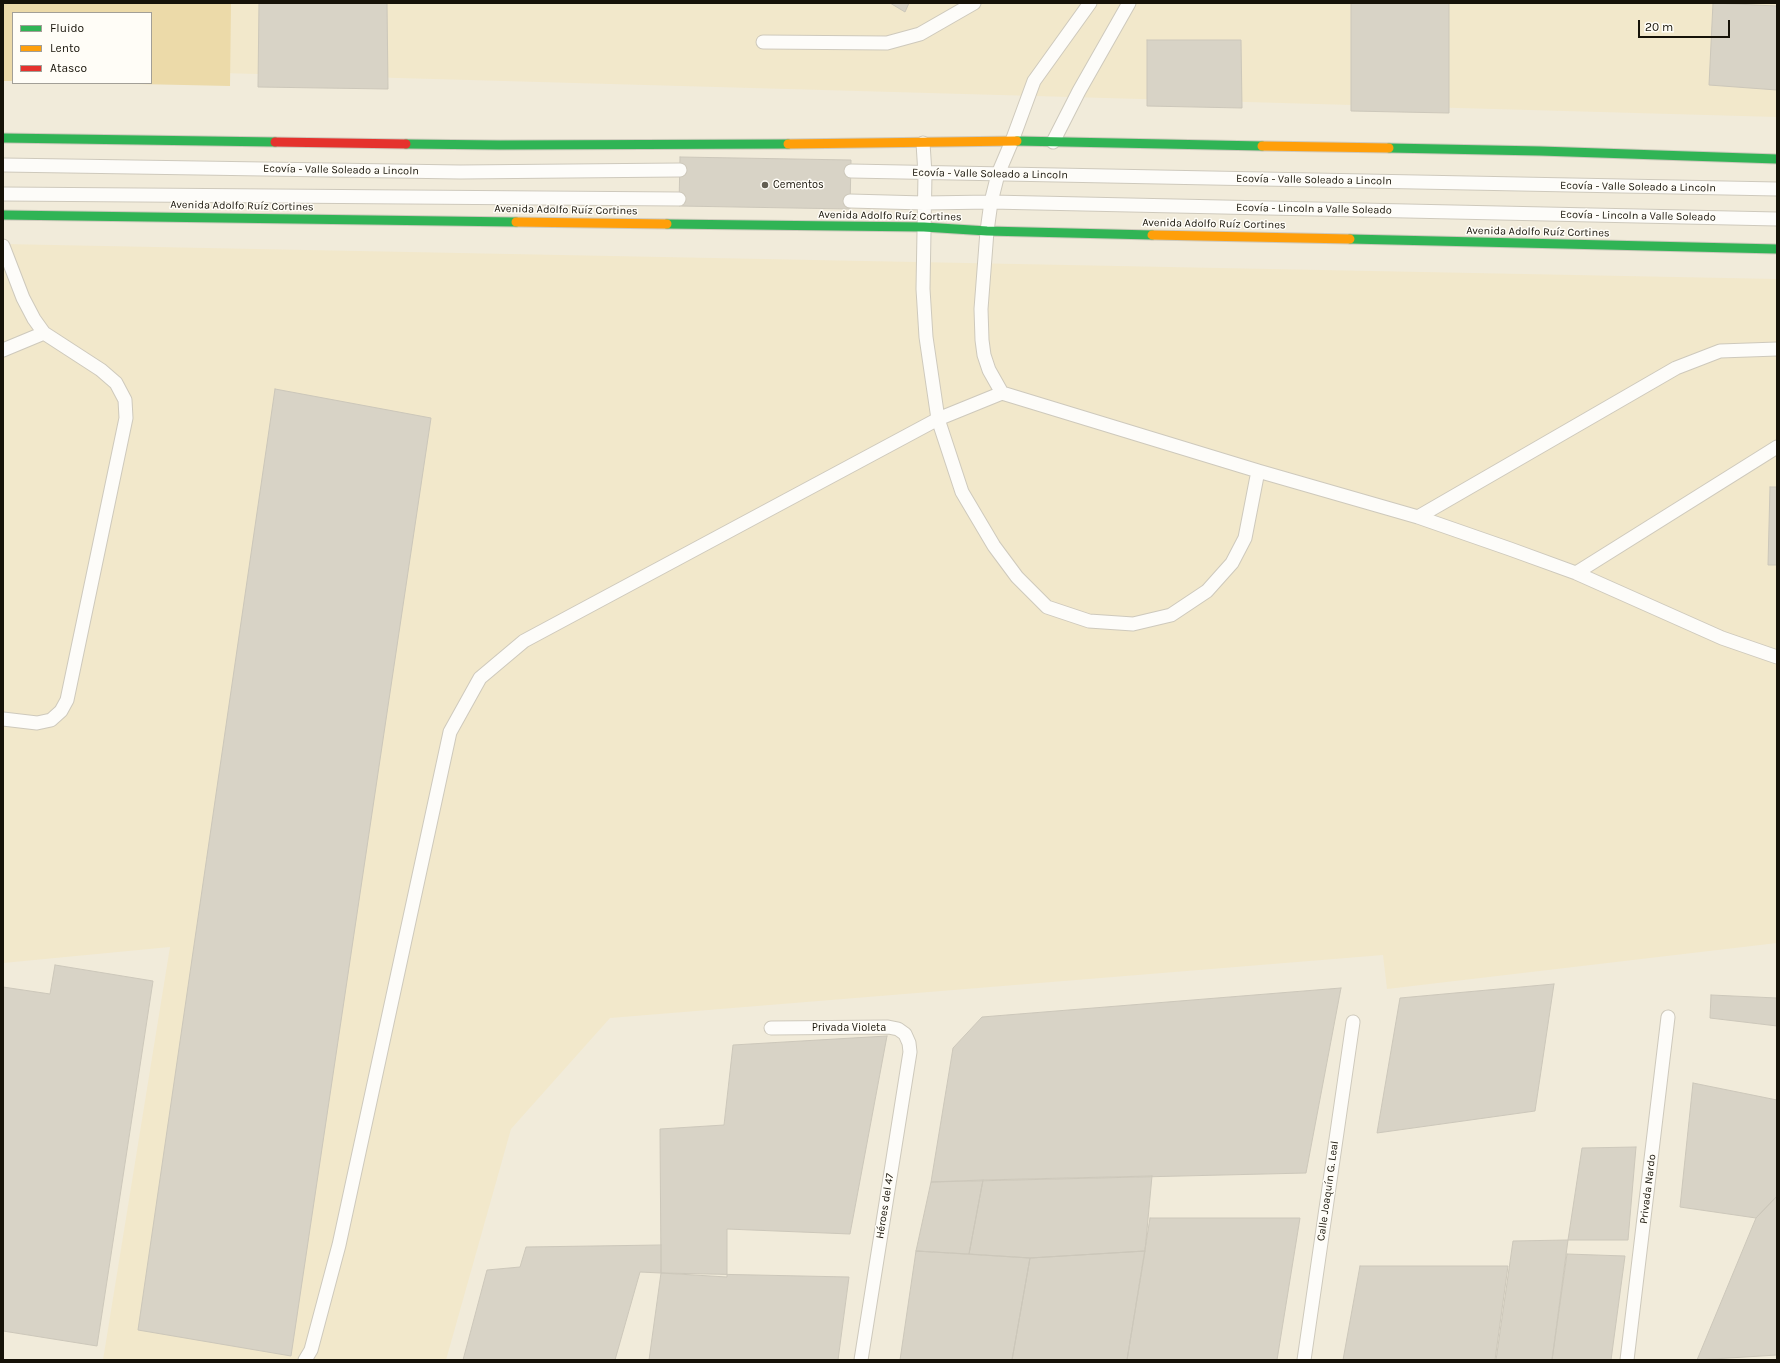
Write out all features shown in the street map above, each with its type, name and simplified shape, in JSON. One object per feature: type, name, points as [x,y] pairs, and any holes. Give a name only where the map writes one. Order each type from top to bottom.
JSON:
[{"type":"main road","points":[[3,138],[500,145],[923,143],[1012,141],[1540,150],[1777,159]]},
{"type":"main road","name":"Avenida Adolfo Ruíz Cortines","points":[[3,215],[924,227],[987,231],[1777,249]]},
{"type":"lane","points":[[763,42],[887,43],[920,34],[974,3]]},
{"type":"lane","points":[[1002,393],[989,370],[984,355],[982,340],[981,309],[987,231],[991,202],[998,174],[1034,81],[1090,3]]},
{"type":"lane","points":[[1053,142],[1079,91],[1129,3]]},
{"type":"lane","points":[[923,143],[925,174],[923,289],[926,337],[938,419],[962,492],[994,546],[1017,577],[1047,607],[1089,621],[1133,624],[1171,615],[1207,590],[1232,563],[1245,538],[1258,471]]},
{"type":"lane","name":"Ecovía - Valle Soleado a Lincoln","points":[[3,165],[460,172],[680,170]]},
{"type":"lane","name":"Ecovía - Valle Soleado a Lincoln","points":[[851,171],[925,174],[998,174],[1777,189]]},
{"type":"lane","points":[[3,194],[679,199]]},
{"type":"lane","name":"Ecovía - Lincoln a Valle Soleado","points":[[850,201],[924,203],[991,202],[1777,219]]},
{"type":"lane","points":[[3,246],[27,307],[44,333],[101,370],[116,383],[125,400],[126,418],[67,700],[61,711],[51,720],[37,723],[3,720]]},
{"type":"lane","points":[[3,350],[44,333]]},
{"type":"lane","points":[[1418,516],[1676,368],[1720,351],[1777,350]]},
{"type":"lane","points":[[305,1360],[311,1350],[339,1245],[450,732],[480,678],[524,641],[938,419],[1002,393],[1258,471],[1418,516],[1576,573],[1722,638],[1777,657]]},
{"type":"lane","points":[[1576,573],[1777,447]]},
{"type":"lane","name":"Privada Nardo","points":[[1627,1360],[1668,1017]]},
{"type":"lane","name":"Calle Joaquín G. Leal","points":[[1304,1360],[1353,1022]]},
{"type":"lane","name":"Privada Violeta","points":[[771,1028],[888,1027],[898,1029],[905,1034],[910,1052]]},
{"type":"lane","name":"Héroes del 47","points":[[861,1360],[910,1052]]},
{"type":"shaded area","points":[[3,3],[1777,3],[1777,117],[152,71],[152,12],[12,12]]},
{"type":"shaded area","points":[[3,3],[231,3],[230,86],[138,84],[152,84],[152,12],[12,12],[12,81],[3,81]]},
{"type":"shaded area","points":[[3,244],[1777,279],[1777,943],[1387,989],[1383,955],[610,1018],[511,1129],[446,1360],[103,1360],[170,947],[3,963]]},
{"type":"building","points":[[259,3],[387,3],[388,89],[258,87]]},
{"type":"building","points":[[890,3],[909,3],[905,12]]},
{"type":"building","points":[[1351,3],[1449,3],[1449,113],[1351,111]]},
{"type":"building","points":[[1713,3],[1777,6],[1777,90],[1709,85]]},
{"type":"building","points":[[1147,40],[1241,40],[1242,108],[1147,106]]},
{"type":"building","name":"Cementos","points":[[680,157],[851,160],[850,209],[679,206]]},
{"type":"building","points":[[275,389],[431,418],[291,1356],[138,1330]]},
{"type":"building","points":[[1770,487],[1777,487],[1777,565],[1768,565]]},
{"type":"building","points":[[55,965],[153,981],[97,1346],[3,1331],[3,987],[50,994]]},
{"type":"building","points":[[1554,984],[1535,1111],[1377,1133],[1400,998]]},
{"type":"building","points":[[1341,988],[1306,1173],[931,1182],[953,1048],[982,1017]]},
{"type":"building","points":[[1711,995],[1777,998],[1777,1026],[1710,1018]]},
{"type":"building","points":[[887,1036],[850,1234],[727,1229],[727,1277],[661,1273],[660,1129],[724,1125],[733,1045]]},
{"type":"building","points":[[1693,1083],[1777,1100],[1777,1196],[1756,1218],[1680,1207]]},
{"type":"building","points":[[1636,1147],[1628,1240],[1568,1240],[1582,1148]]},
{"type":"building","points":[[1152,1176],[1145,1251],[1030,1258],[969,1254],[983,1180]]},
{"type":"building","points":[[983,1180],[969,1254],[916,1251],[931,1182]]},
{"type":"building","points":[[1777,1196],[1777,1355],[1697,1360],[1756,1218]]},
{"type":"building","points":[[1150,1218],[1300,1218],[1277,1360],[1127,1360]]},
{"type":"building","points":[[1568,1240],[1552,1360],[1496,1360],[1513,1241]]},
{"type":"building","points":[[661,1245],[661,1273],[640,1272],[615,1360],[463,1360],[487,1270],[520,1267],[526,1247]]},
{"type":"building","points":[[916,1251],[1030,1258],[1012,1360],[900,1360]]},
{"type":"building","points":[[1145,1251],[1127,1360],[1012,1360],[1030,1258]]},
{"type":"building","points":[[1567,1254],[1625,1256],[1611,1360],[1552,1360]]},
{"type":"building","points":[[1360,1266],[1508,1266],[1495,1360],[1343,1360]]},
{"type":"building","points":[[661,1273],[849,1277],[838,1360],[649,1360]]},
{"type":"traffic: fast","points":[[3,138],[275,142]]},
{"type":"traffic: fast","points":[[1017,141],[1262,146]]},
{"type":"traffic: fast","points":[[406,144],[788,144]]},
{"type":"traffic: fast","points":[[1389,148],[1540,151],[1777,159]]},
{"type":"traffic: fast","points":[[3,215],[516,222]]},
{"type":"traffic: fast","points":[[667,224],[924,227],[987,231],[1152,235]]},
{"type":"traffic: fast","points":[[1350,239],[1777,249]]},
{"type":"traffic: slow","points":[[788,144],[1017,141]]},
{"type":"traffic: slow","points":[[1262,146],[1389,148]]},
{"type":"traffic: slow","points":[[516,222],[667,224]]},
{"type":"traffic: slow","points":[[1152,235],[1350,239]]},
{"type":"traffic: jam","points":[[275,142],[406,144]]},
{"type":"place","name":"Cementos","points":[[765,185]]}]
